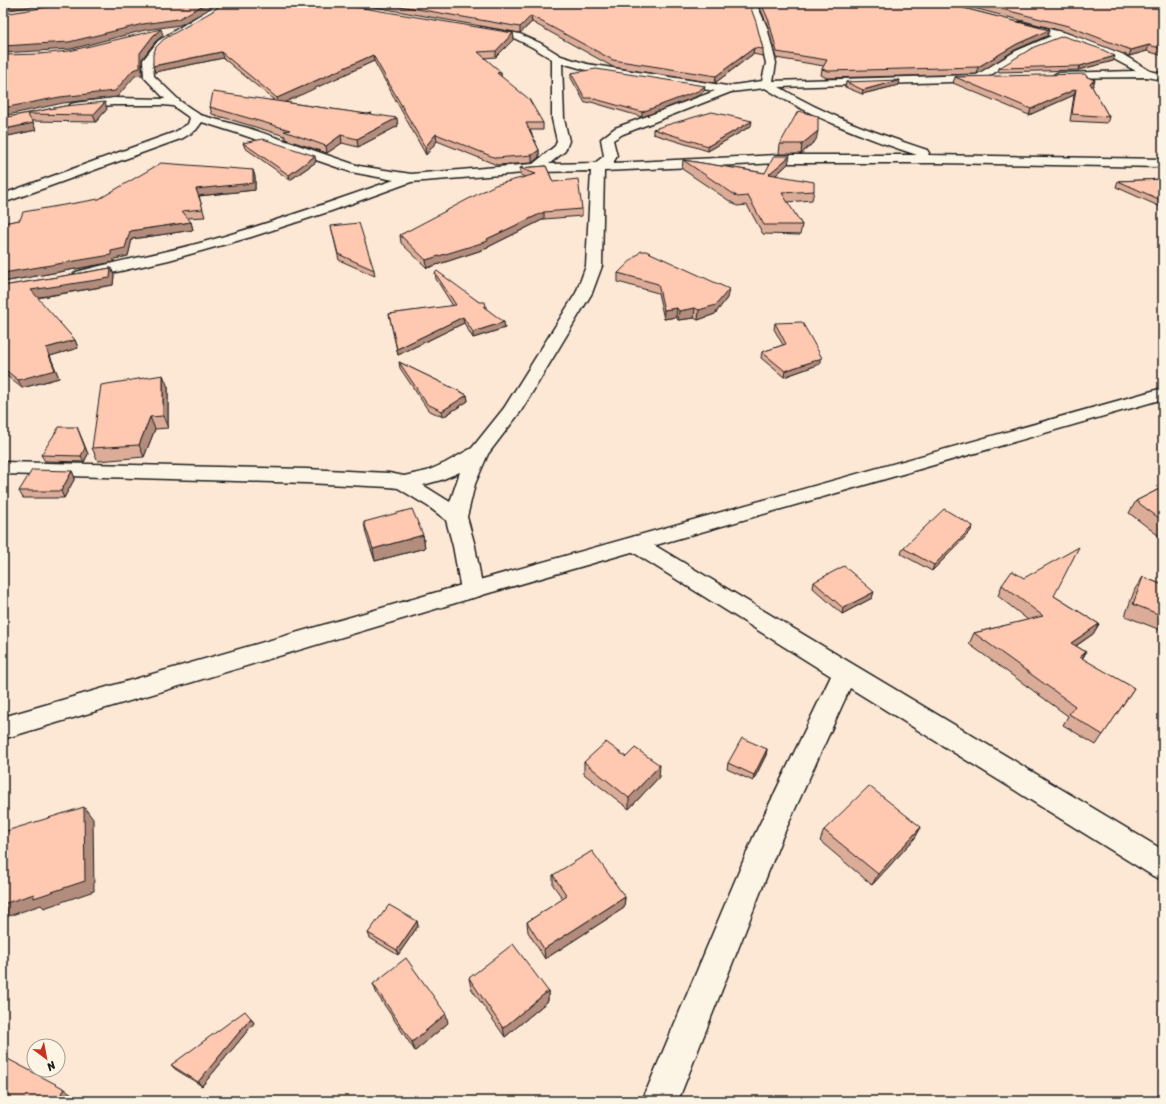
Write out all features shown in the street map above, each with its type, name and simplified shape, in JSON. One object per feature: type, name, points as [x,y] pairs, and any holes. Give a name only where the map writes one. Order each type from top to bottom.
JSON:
[{"type":"street","points":[[225,3],[215,12],[183,28],[160,43],[148,60],[149,76],[176,103],[196,117],[244,130],[340,164],[379,174],[411,178],[536,168],[598,167],[778,159],[940,159],[1163,163]]},
{"type":"street","points":[[752,3],[762,27],[771,63],[767,84]]},
{"type":"street","points":[[1011,22],[1063,35],[1102,49],[1137,66],[1147,74]]},
{"type":"street","points":[[160,32],[183,28]]},
{"type":"street","points":[[473,28],[517,36],[536,45],[557,58],[586,67],[729,89]]},
{"type":"street","points":[[980,78],[1017,53],[1040,42],[1063,35]]},
{"type":"street","points":[[536,168],[561,148],[563,141],[558,119],[557,58]]},
{"type":"street","points":[[1048,76],[1147,74],[1163,77]]},
{"type":"street","points":[[598,167],[609,161],[612,156],[607,139],[619,131],[729,89],[767,84],[1002,77]]},
{"type":"street","points":[[767,84],[790,99],[831,120],[940,159]]},
{"type":"street","points":[[60,109],[114,101],[147,100],[176,103]]},
{"type":"street","points":[[3,198],[179,135],[192,127],[196,122],[196,117]]},
{"type":"street","points":[[472,590],[464,546],[456,517],[465,484],[479,452],[512,411],[584,293],[594,266],[598,167]]},
{"type":"street","points":[[70,277],[130,266],[218,244],[293,221],[411,178]]},
{"type":"street","points":[[3,728],[472,590],[1163,393]]},
{"type":"street","points":[[3,468],[306,476],[404,482],[426,479],[441,474],[459,466],[479,452]]},
{"type":"street","points":[[404,482],[436,502],[456,517]]},
{"type":"street","points":[[636,544],[1163,866]]},
{"type":"street","points":[[660,1101],[767,838],[845,672]]},
{"type":"building","points":[[3,3],[18,3],[3,5]]},
{"type":"building","points":[[73,3],[207,3],[178,19],[143,24],[69,42],[3,46],[3,14]]},
{"type":"building","points":[[224,3],[333,3],[513,33],[496,51],[478,52],[501,72],[497,73],[529,99],[543,123],[526,123],[539,150],[532,155],[496,158],[436,134],[425,147],[373,55],[277,98],[221,52],[153,66],[153,55],[156,47],[164,39]]},
{"type":"building","points":[[383,3],[749,3],[763,49],[754,48],[716,76],[613,60],[531,16],[520,27]]},
{"type":"building","points":[[761,3],[944,3],[1049,30],[1017,44],[978,67],[828,71],[822,69],[827,60],[777,52],[769,21]]},
{"type":"building","points":[[978,3],[1163,3],[1163,49],[1149,45],[1131,50],[1068,26]]},
{"type":"building","points":[[161,29],[153,36],[140,53],[140,68],[133,70],[115,91],[60,97],[3,108],[3,55],[69,51]]},
{"type":"building","points":[[1063,36],[1101,49],[1115,56],[1080,66],[999,68],[1034,47]]},
{"type":"building","points":[[596,69],[705,86],[698,91],[642,112],[591,98],[585,98],[571,73]]},
{"type":"building","points":[[1085,74],[1087,77],[1095,80],[1090,83],[1109,117],[1072,114],[1076,89],[1031,109],[955,77]]},
{"type":"building","points":[[900,80],[863,90],[846,82]]},
{"type":"building","points":[[213,92],[367,114],[372,113],[370,114],[397,118],[357,139],[341,135],[326,146],[284,131],[290,130],[210,107]]},
{"type":"building","points":[[105,102],[93,115],[27,114],[33,123],[3,130],[3,118],[65,106]]},
{"type":"building","points":[[798,111],[818,116],[818,131],[802,144],[780,144]]},
{"type":"building","points":[[712,112],[752,121],[708,146],[653,129]]},
{"type":"building","points":[[263,139],[315,156],[289,175],[243,143]]},
{"type":"building","points":[[774,156],[790,156],[769,174],[814,182],[814,191],[782,193],[802,225],[764,225],[748,196],[738,197],[683,160],[765,173]]},
{"type":"building","points":[[161,163],[253,170],[253,183],[196,189],[203,209],[182,211],[191,222],[130,231],[125,248],[111,251],[111,255],[3,273],[3,223],[20,220],[23,212],[99,199]]},
{"type":"building","points":[[546,166],[553,182],[578,179],[582,209],[544,212],[487,239],[488,241],[426,260],[400,235],[495,185],[536,174],[520,168]]},
{"type":"building","points":[[1163,179],[1163,201],[1118,181]]},
{"type":"building","points":[[359,223],[374,270],[338,254],[331,226]]},
{"type":"building","points":[[641,251],[646,251],[729,289],[716,305],[699,310],[695,308],[679,311],[677,308],[664,310],[658,284],[618,273]]},
{"type":"building","points":[[111,268],[110,278],[31,290],[75,340],[46,348],[55,370],[18,380],[3,368],[3,286]]},
{"type":"building","points":[[437,271],[479,302],[485,302],[486,306],[484,307],[504,322],[473,332],[463,317],[397,349],[389,314],[456,305],[435,273]]},
{"type":"building","points":[[802,322],[822,358],[785,371],[762,352],[786,344],[775,323]]},
{"type":"building","points":[[399,362],[467,395],[442,411],[427,404]]},
{"type":"building","points":[[163,375],[163,416],[150,417],[139,445],[92,448],[101,385]]},
{"type":"building","points":[[59,427],[77,427],[85,448],[81,456],[41,455]]},
{"type":"building","points":[[32,470],[72,471],[61,491],[19,491]]},
{"type":"building","points":[[1163,487],[1163,521],[1136,501]]},
{"type":"building","points":[[412,509],[423,535],[373,549],[364,522]]},
{"type":"building","points":[[944,509],[973,526],[934,565],[903,548]]},
{"type":"building","points":[[1079,547],[1054,596],[1099,624],[1071,643],[1086,652],[1080,657],[1134,688],[1103,735],[1069,714],[1075,706],[974,633],[1043,616],[1002,585],[1012,571],[1024,578]]},
{"type":"building","points":[[844,566],[874,592],[843,608],[814,582]]},
{"type":"building","points":[[1143,577],[1163,585],[1163,616],[1133,604]]},
{"type":"building","points":[[742,738],[767,749],[754,775],[728,763]]},
{"type":"building","points":[[606,742],[626,757],[635,748],[660,765],[629,798],[584,762]]},
{"type":"building","points":[[869,786],[921,827],[878,874],[824,830]]},
{"type":"building","points":[[84,807],[85,881],[34,898],[34,894],[3,904],[3,832]]},
{"type":"building","points":[[592,851],[625,897],[544,949],[527,922],[567,896],[553,875]]},
{"type":"building","points":[[389,905],[417,921],[397,950],[368,933]]},
{"type":"building","points":[[513,944],[548,991],[503,1028],[469,978]]},
{"type":"building","points":[[406,958],[446,1014],[412,1042],[373,984]]},
{"type":"building","points":[[245,1011],[251,1018],[198,1082],[171,1065]]},
{"type":"building","points":[[4,1057],[26,1069],[26,1078],[44,1078],[65,1089],[56,1101],[3,1101]]}]
